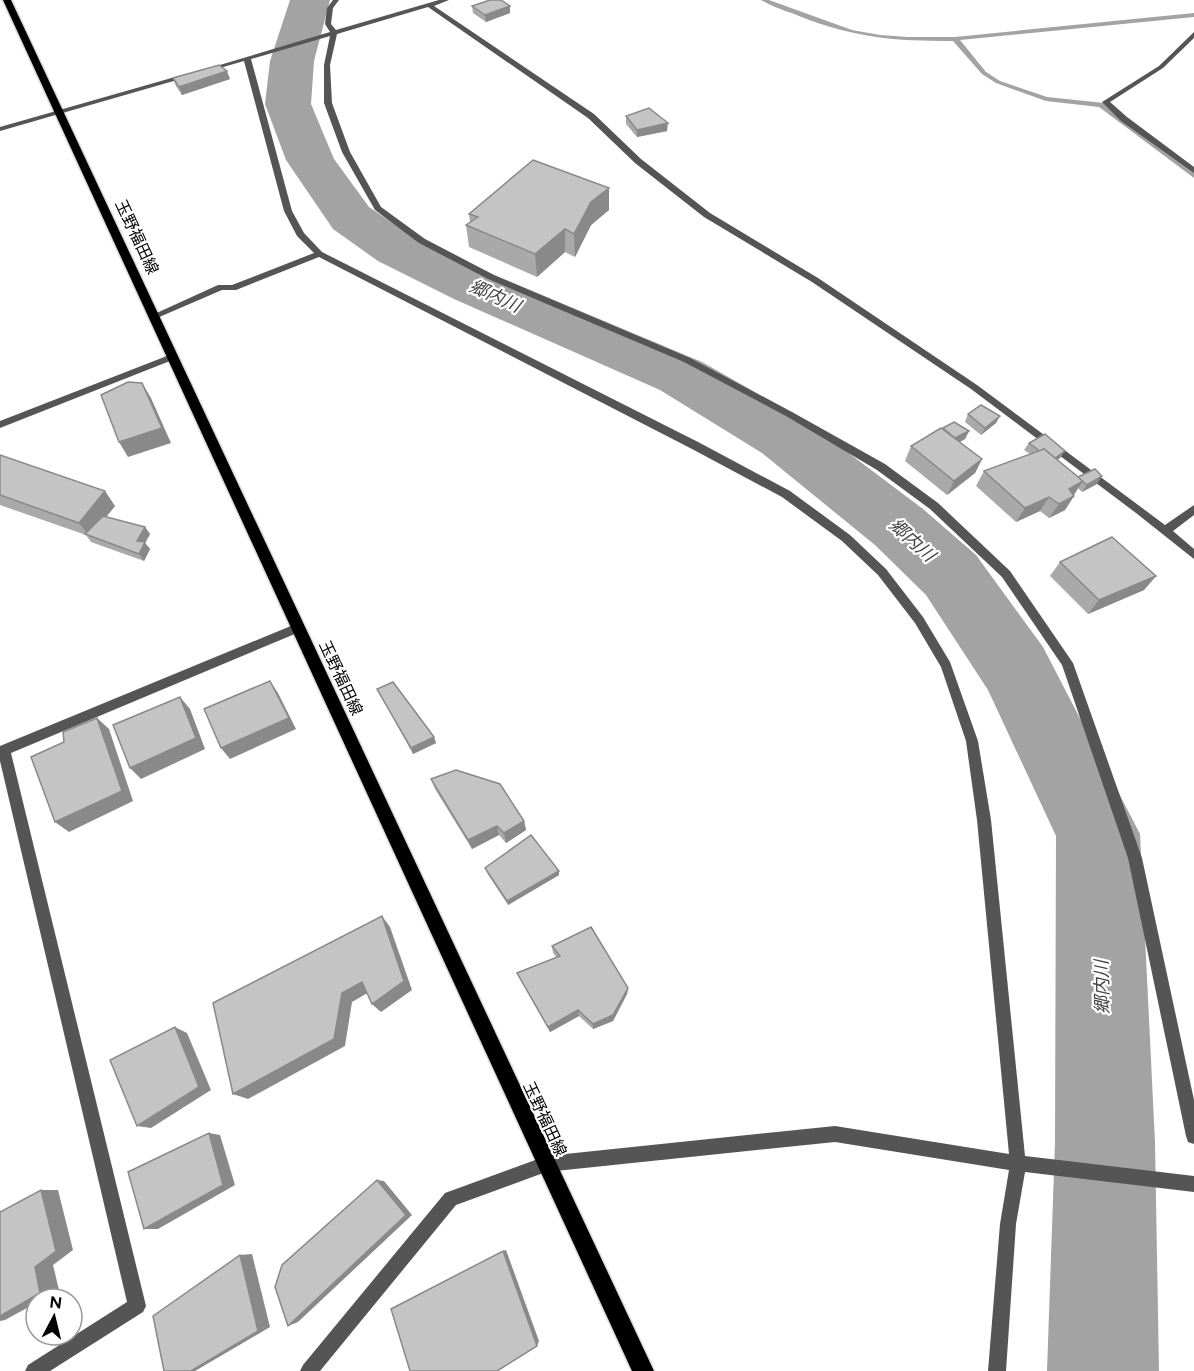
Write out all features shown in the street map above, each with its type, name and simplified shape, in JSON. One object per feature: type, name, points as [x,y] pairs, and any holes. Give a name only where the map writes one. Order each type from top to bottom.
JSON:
[{"type":"main road","name":"玉野福田線","points":[[7,0],[643,1371]]},
{"type":"street","points":[[336,0],[330,8],[328,24],[334,32],[327,65],[328,103],[346,152],[378,208],[422,241],[491,277],[687,360],[871,461],[934,506],[1006,574],[1067,663],[1135,858],[1194,1136]]},
{"type":"street","points":[[0,129],[446,0]]},
{"type":"street","points":[[429,6],[591,116],[638,161],[707,215],[815,280],[974,387],[1194,555]]},
{"type":"street","points":[[1194,34],[1161,67],[1106,102],[1124,119],[1194,171]]},
{"type":"street","points":[[247,58],[288,211],[300,234],[319,254],[786,494],[854,545],[882,572],[913,612],[945,666],[972,741],[984,820],[1018,1163],[1008,1224],[997,1371]]},
{"type":"street","points":[[154,316],[221,287],[233,288],[319,254]]},
{"type":"street","points":[[0,425],[172,357]]},
{"type":"street","points":[[1165,531],[1194,509]]},
{"type":"street","points":[[34,1371],[137,1306],[2,752],[298,628]]},
{"type":"street","points":[[309,1371],[451,1199],[546,1164],[835,1134],[1018,1163],[1194,1184]]},
{"type":"building","points":[[490,0],[501,0],[510,6],[485,15],[472,6]]},
{"type":"building","points":[[219,65],[227,71],[179,87],[173,78]]},
{"type":"building","points":[[649,108],[668,123],[637,130],[626,116]]},
{"type":"building","points":[[533,160],[609,188],[591,202],[574,234],[565,229],[535,254],[466,225],[478,217],[469,214]]},
{"type":"building","points":[[128,382],[142,383],[162,428],[119,442],[101,395]]},
{"type":"building","points":[[981,405],[1000,416],[985,428],[968,414]]},
{"type":"building","points":[[954,422],[969,431],[955,438],[943,428]]},
{"type":"building","points":[[941,428],[982,459],[954,481],[911,446]]},
{"type":"building","points":[[1045,434],[1065,451],[1055,458],[1044,449],[1040,451],[1029,443]]},
{"type":"building","points":[[1044,449],[1083,481],[1069,489],[1074,496],[1059,504],[1049,497],[1025,508],[984,471]]},
{"type":"building","points":[[0,455],[105,491],[79,523],[0,495]]},
{"type":"building","points":[[1095,469],[1102,476],[1087,485],[1078,477]]},
{"type":"building","points":[[103,516],[145,527],[137,541],[145,542],[139,554],[85,534]]},
{"type":"building","points":[[1112,537],[1156,576],[1099,600],[1060,562]]},
{"type":"building","points":[[270,681],[289,718],[221,748],[204,709]]},
{"type":"building","points":[[393,682],[434,737],[411,748],[377,689]]},
{"type":"building","points":[[180,697],[196,738],[130,768],[113,725]]},
{"type":"building","points":[[97,718],[122,791],[55,822],[31,757],[64,742],[63,732]]},
{"type":"building","points":[[456,770],[500,784],[524,821],[504,833],[497,826],[468,840],[431,779]]},
{"type":"building","points":[[531,835],[559,871],[507,901],[485,868]]},
{"type":"building","points":[[382,916],[404,981],[372,1004],[362,982],[342,993],[334,1039],[233,1094],[213,1003]]},
{"type":"building","points":[[591,927],[628,988],[613,1015],[593,1024],[578,1010],[548,1027],[517,973],[560,956],[552,946]]},
{"type":"building","points":[[175,1027],[199,1087],[137,1126],[110,1060]]},
{"type":"building","points":[[209,1133],[223,1185],[144,1229],[128,1172]]},
{"type":"building","points":[[377,1180],[406,1215],[288,1326],[275,1287],[282,1265]]},
{"type":"building","points":[[41,1190],[56,1251],[35,1267],[39,1287],[24,1287],[24,1302],[0,1316],[0,1212]]},
{"type":"building","points":[[503,1251],[537,1346],[497,1371],[410,1371],[391,1309]]},
{"type":"building","points":[[240,1255],[258,1331],[191,1371],[164,1371],[153,1316]]},
{"type":"waterway","name":"郷内川","points":[[310,0],[292,61],[288,104],[310,160],[351,218],[397,250],[474,287],[681,376],[784,437],[899,527],[951,575],[1016,670],[1098,834],[1105,1142],[1103,1371]]},
{"type":"waterway","points":[[764,0],[851,32],[908,39],[955,39]]},
{"type":"waterway","points":[[955,39],[1194,15]]},
{"type":"waterway","points":[[955,39],[984,73],[998,82],[1046,99],[1101,105],[1194,176]]}]
